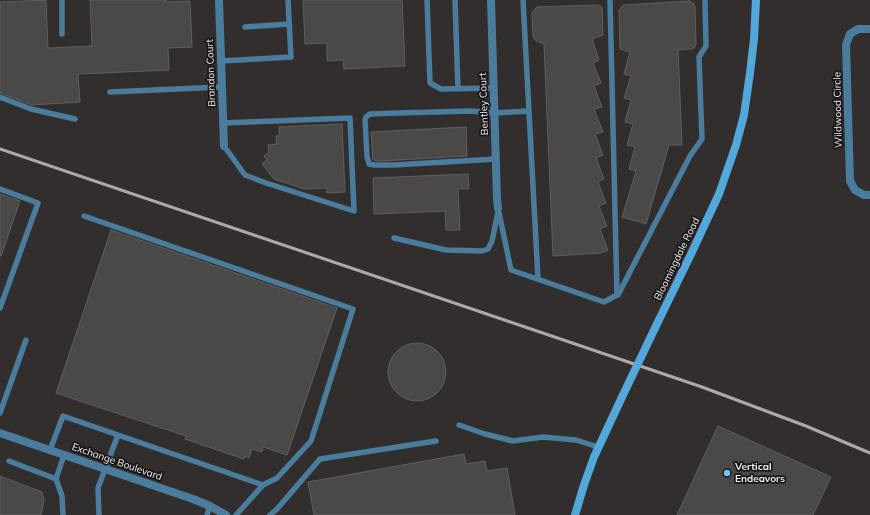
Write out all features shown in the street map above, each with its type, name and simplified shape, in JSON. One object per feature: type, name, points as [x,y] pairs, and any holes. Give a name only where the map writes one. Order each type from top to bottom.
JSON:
[{"type":"main road","name":"Bloomingdale Road","points":[[575,515],[598,447],[719,194],[736,145],[744,115],[754,39],[756,0]]},
{"type":"street","name":"Brandon Court","points":[[219,0],[224,146]]},
{"type":"street","name":"Bentley Court","points":[[491,0],[498,208]]},
{"type":"street","name":"Wildwood Circle","points":[[870,29],[858,29],[850,34],[846,45],[850,181],[855,190],[864,195],[870,195]]},
{"type":"street","name":"Exchange Boulevard","points":[[0,433],[193,499],[226,515]]},
{"type":"lane","points":[[62,0],[62,34]]},
{"type":"lane","points":[[220,61],[291,57],[288,0]]},
{"type":"lane","points":[[426,0],[430,83],[441,89],[494,88]]},
{"type":"lane","points":[[455,0],[458,89]]},
{"type":"lane","points":[[523,0],[538,279]]},
{"type":"lane","points":[[610,0],[617,295]]},
{"type":"lane","points":[[498,208],[511,270],[604,302],[617,295],[690,156],[702,139],[699,57],[706,46],[705,0]]},
{"type":"lane","points":[[245,27],[289,24]]},
{"type":"lane","points":[[110,92],[222,87]]},
{"type":"lane","points":[[0,97],[31,109],[75,120]]},
{"type":"lane","points":[[496,159],[369,164],[365,120],[370,114],[436,111],[471,111],[494,113],[529,111]]},
{"type":"lane","points":[[223,123],[350,118],[354,211],[266,183],[245,174],[224,146]]},
{"type":"lane","points":[[0,189],[38,202],[0,308]]},
{"type":"lane","points":[[394,238],[446,250],[482,251],[488,249],[492,241],[498,208]]},
{"type":"lane","points":[[84,216],[353,309],[310,441],[277,478],[264,485],[236,515]]},
{"type":"lane","points":[[0,413],[26,340]]},
{"type":"lane","points":[[50,450],[63,416],[264,485]]},
{"type":"lane","points":[[459,425],[485,434],[513,441],[543,437],[576,440],[598,447]]},
{"type":"lane","points":[[99,515],[98,488],[118,435]]},
{"type":"lane","points":[[270,515],[277,509],[320,459],[436,441]]},
{"type":"lane","points":[[63,515],[62,496],[56,479],[64,455]]},
{"type":"lane","points":[[9,461],[56,479]]},
{"type":"lane","points":[[207,515],[210,506]]},
{"type":"lane","points":[[277,509],[281,515]]},
{"type":"building","points":[[46,0],[48,48],[92,46],[90,0],[166,0],[166,2],[190,1],[192,47],[168,48],[169,70],[78,74],[80,102],[32,105],[0,93],[0,2]]},
{"type":"building","points":[[303,0],[402,0],[405,66],[344,69],[343,60],[327,61],[327,43],[305,44]]},
{"type":"building","points":[[689,1],[695,6],[696,44],[692,49],[678,50],[682,145],[669,145],[646,224],[622,217],[636,171],[629,169],[635,147],[627,145],[633,124],[625,122],[631,100],[624,98],[631,76],[624,74],[630,52],[620,49],[619,10],[623,5]]},
{"type":"building","points":[[597,5],[602,7],[603,35],[592,39],[599,60],[593,63],[601,83],[594,86],[602,107],[594,109],[603,132],[595,134],[603,155],[596,158],[604,179],[598,182],[606,203],[599,206],[607,226],[600,229],[608,250],[601,253],[553,256],[544,44],[535,40],[533,36],[532,13],[538,7]]},
{"type":"building","points":[[342,124],[345,192],[327,193],[327,188],[304,189],[274,179],[262,164],[267,160],[264,156],[269,152],[268,145],[277,144],[276,136],[279,136],[279,127]]},
{"type":"building","points":[[466,127],[467,156],[382,161],[373,160],[371,132]]},
{"type":"building","points":[[468,174],[469,189],[458,189],[460,230],[446,230],[445,211],[374,214],[373,178]]},
{"type":"building","points":[[0,194],[20,201],[1,256],[0,256]]},
{"type":"building","points":[[111,230],[337,308],[287,455],[263,447],[262,452],[252,449],[249,458],[245,456],[244,459],[185,439],[186,436],[56,393]]},
{"type":"building","points":[[411,343],[423,343],[438,351],[446,366],[446,378],[438,393],[423,401],[411,401],[396,393],[388,378],[388,366],[396,351]]},
{"type":"building","points":[[718,426],[831,477],[813,515],[677,515]]},
{"type":"building","points":[[464,454],[466,464],[485,461],[487,471],[507,468],[515,515],[314,515],[308,482]]},
{"type":"building","points":[[0,476],[42,492],[44,500],[41,515],[0,515]]},
{"type":"railway","points":[[0,149],[702,387],[806,426],[870,453]]},
{"type":"place","name":"Vertical Endeavors","points":[[727,473]]}]
